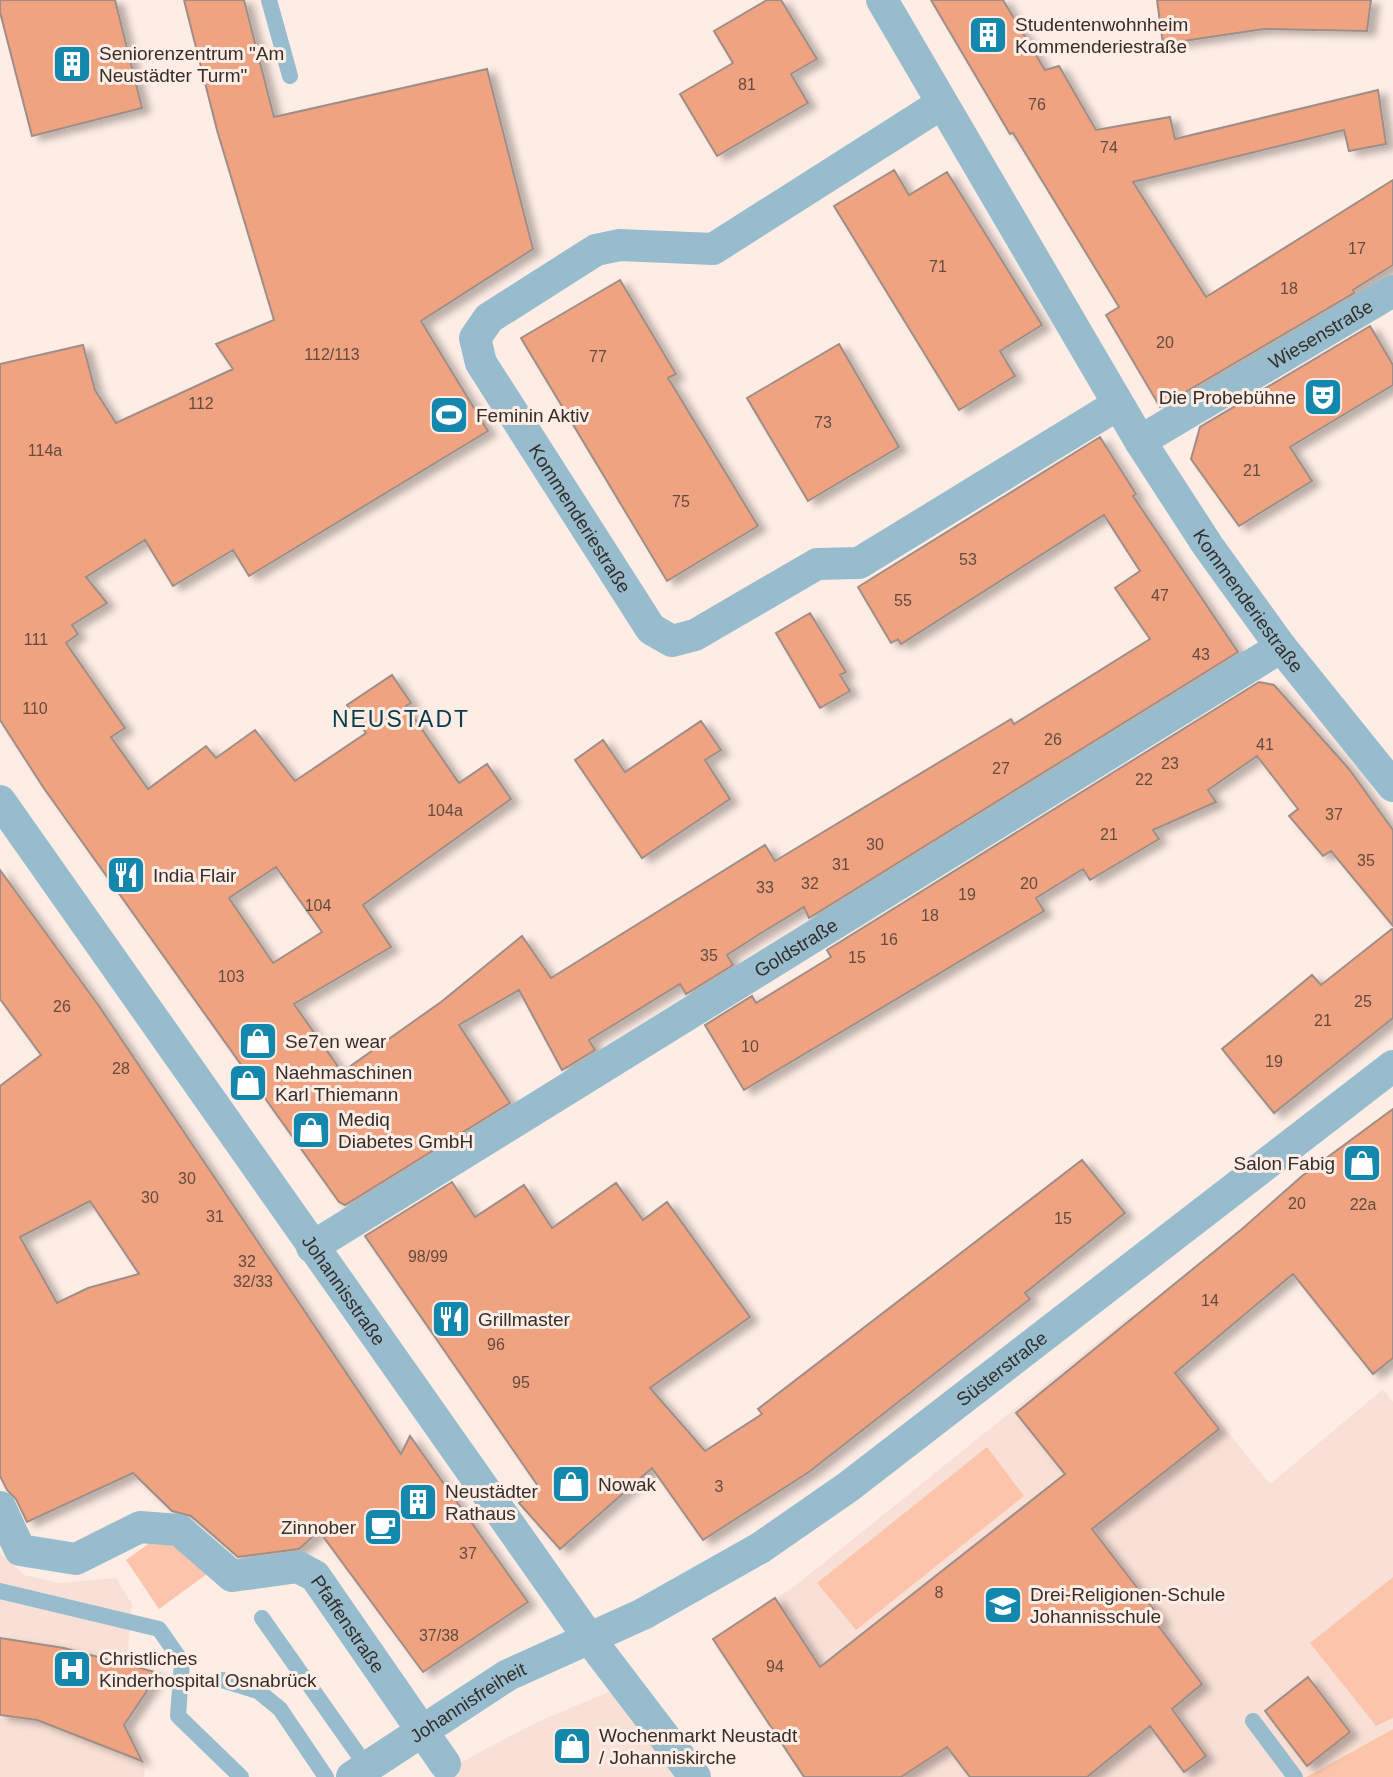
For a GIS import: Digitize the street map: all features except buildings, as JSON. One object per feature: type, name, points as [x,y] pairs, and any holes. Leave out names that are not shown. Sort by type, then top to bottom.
[{"type":"street","name":"Kommenderiestraße","points":[[882,0],[1117,405],[1208,546],[1281,647],[1393,786]]},
{"type":"street","name":"Kommenderiestraße","points":[[941,104],[713,249],[620,245],[596,250],[489,318],[475,338],[481,363],[651,629],[672,640],[695,635],[817,564],[859,563],[1117,405]]},
{"type":"street","name":"Wiesenstraße","points":[[1140,441],[1393,290]]},
{"type":"street","name":"Goldstraße","points":[[312,1247],[1281,647]]},
{"type":"street","name":"Johannisstraße","points":[[0,801],[589,1638],[695,1777]]},
{"type":"street","name":"Süsterstraße","points":[[589,1638],[643,1614],[760,1548],[848,1487],[1393,1066]]},
{"type":"street","name":"Pfaffenstraße","points":[[0,1507],[20,1550],[76,1559],[140,1527],[179,1530],[232,1576],[298,1567],[315,1576],[445,1765]]},
{"type":"street","name":"Johannisfreiheit","points":[[359,1772],[508,1675],[589,1638]]},
{"type":"lane","points":[[269,0],[290,76]]},
{"type":"lane","points":[[0,1591],[159,1629],[183,1662],[178,1716],[241,1777]]},
{"type":"lane","points":[[262,1618],[359,1772]]},
{"type":"lane","points":[[222,1680],[258,1691],[280,1709],[326,1777]]},
{"type":"lane","points":[[1253,1721],[1295,1777]]},
{"type":"shaded area","points":[[1132,1314],[1270,1484],[1383,1389],[1393,1402],[1393,1729],[1305,1777],[804,1777],[713,1639],[795,1586]]},
{"type":"shaded area","points":[[987,1447],[1024,1496],[856,1630],[817,1583]]},
{"type":"shaded area","points":[[151,1542],[176,1542],[211,1571],[159,1609],[126,1560]]},
{"type":"shaded area","name":"Christliches Kinderhospital Osnabrück","points":[[0,1553],[24,1575],[60,1583],[116,1578],[132,1604],[127,1664],[159,1673],[118,1734],[134,1744],[145,1767],[144,1777],[0,1777]]},
{"type":"shaded area","points":[[1393,1577],[1393,1718],[1376,1726],[1310,1643]]},
{"type":"shaded area","name":"Wochenmarkt Neustadt / Johanniskirche","points":[[613,1690],[677,1777],[433,1777],[535,1723]]},
{"type":"shaded area","points":[[1393,1729],[1393,1777],[1306,1777]]},
{"type":"place","name":"Studentenwohnheim Kommenderiestraße","points":[[988,35]]},
{"type":"place","name":"Seniorenzentrum \"Am Neustädter Turm\"","points":[[72,64]]},
{"type":"place","name":"Die Probebühne","points":[[1323,397]]},
{"type":"place","name":"Feminin Aktiv","points":[[449,415]]},
{"type":"place","name":"India Flair","points":[[126,875]]},
{"type":"place","name":"Se7en wear","points":[[258,1041]]},
{"type":"place","name":"Naehmaschinen Karl Thiemann","points":[[248,1083]]},
{"type":"place","name":"Mediq Diabetes GmbH","points":[[311,1130]]},
{"type":"place","name":"Salon Fabig","points":[[1362,1163]]},
{"type":"place","name":"Grillmaster","points":[[451,1319]]},
{"type":"place","name":"Nowak","points":[[571,1484]]},
{"type":"place","name":"Neustädter Rathaus","points":[[418,1502]]},
{"type":"place","name":"Zinnober","points":[[383,1527]]},
{"type":"place","name":"Drei-Religionen-Schule Johannisschule","points":[[1003,1605]]},
{"type":"place","name":"Christliches Kinderhospital Osnabrück","points":[[72,1669]]},
{"type":"place","name":"Wochenmarkt Neustadt / Johanniskirche","points":[[572,1746]]},
{"type":"district","name":"NEUSTADT","points":[[401,719]]}]
